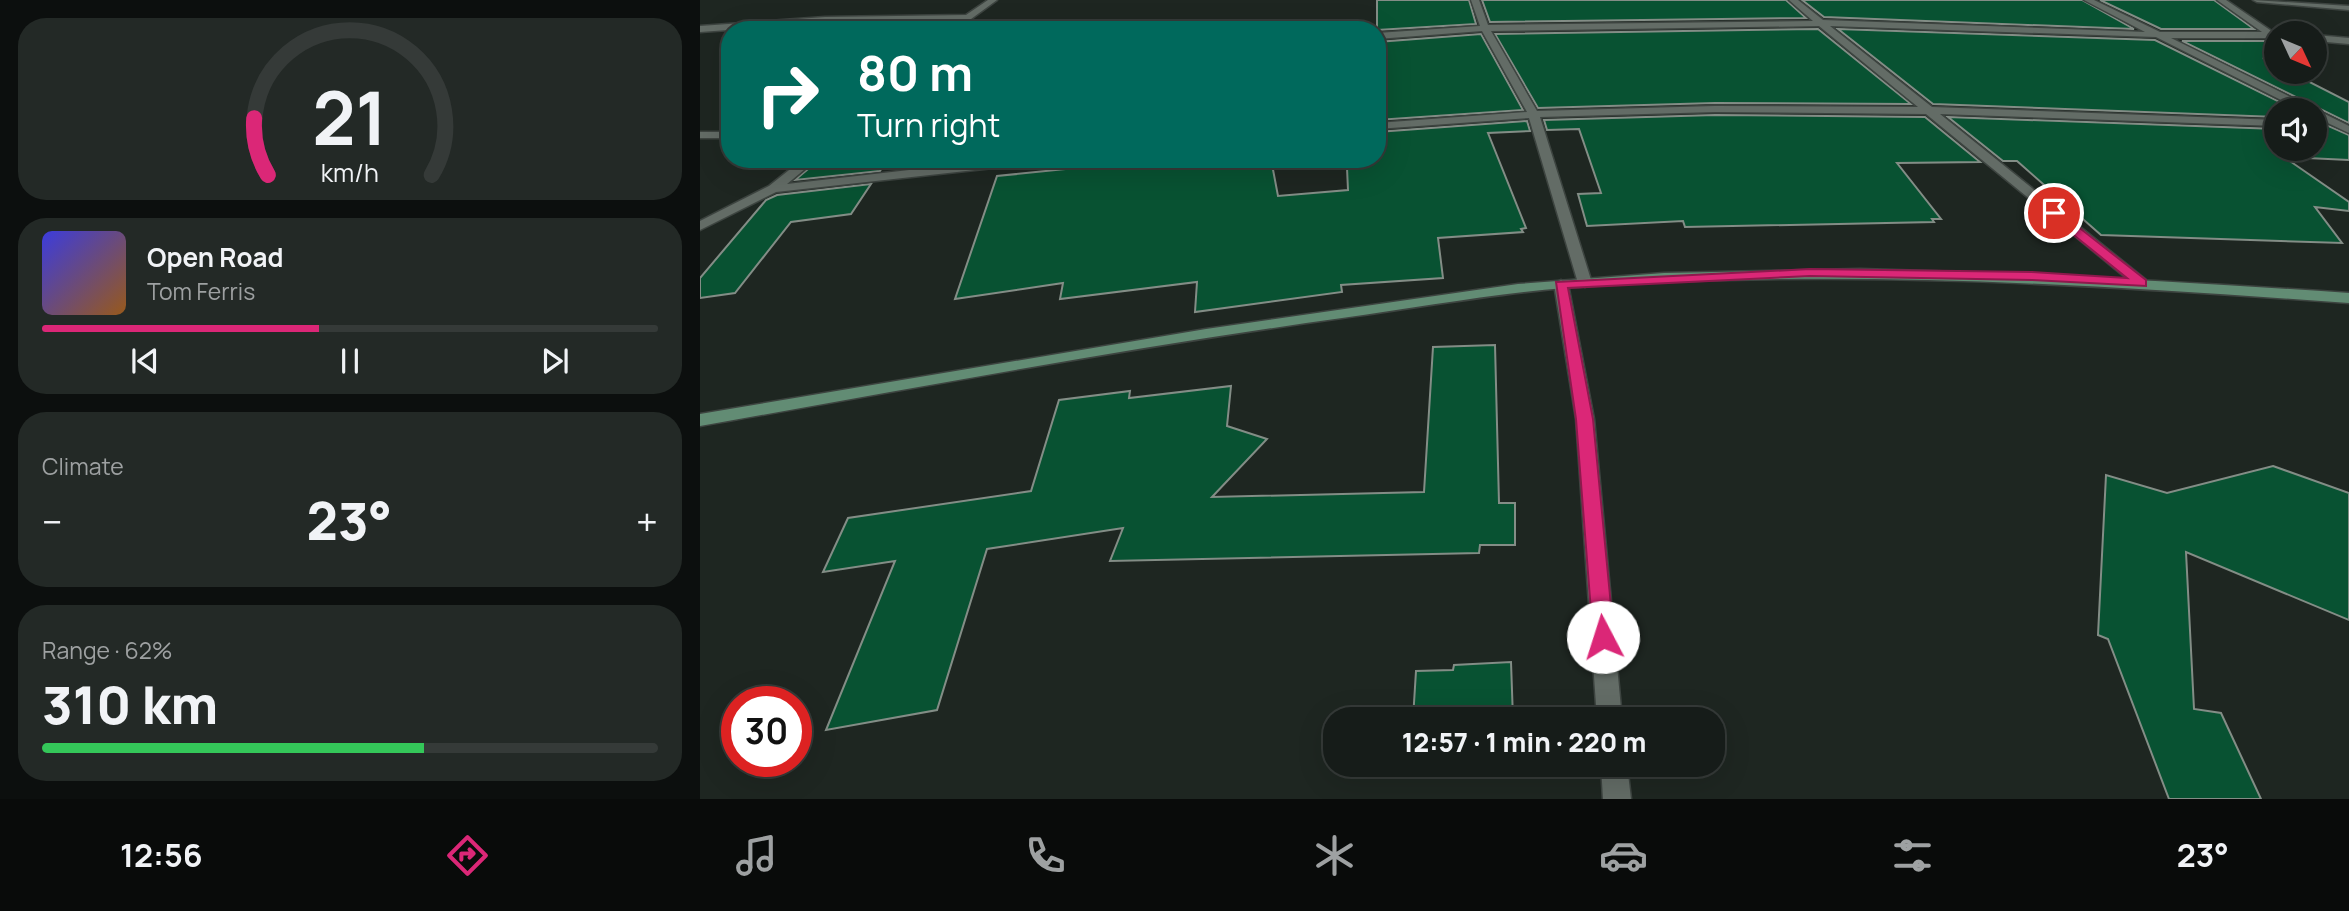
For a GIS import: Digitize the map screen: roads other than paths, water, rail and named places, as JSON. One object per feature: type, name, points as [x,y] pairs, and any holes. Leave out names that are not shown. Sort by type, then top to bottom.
[{"type":"street","points":[[965,21],[993,0]]},
{"type":"street","points":[[1475,0],[1485,28],[1533,113],[1585,283]]},
{"type":"street","points":[[1793,0],[2141,283]]},
{"type":"street","points":[[2088,0],[2285,98]]},
{"type":"street","points":[[2221,0],[2264,28]]},
{"type":"street","points":[[2257,0],[2349,8]]},
{"type":"street","points":[[811,21],[968,17]]},
{"type":"street","points":[[1386,35],[1485,28],[1823,23],[2162,35],[2264,35]]},
{"type":"street","points":[[700,29],[721,27]]},
{"type":"street","points":[[2328,39],[2349,40]]},
{"type":"street","points":[[1386,125],[1533,113],[1702,108],[1923,108],[2264,122]]},
{"type":"street","points":[[2327,119],[2344,128]]},
{"type":"street","points":[[700,135],[721,135]]},
{"type":"street","points":[[700,226],[773,190],[800,168]]},
{"type":"street","points":[[773,190],[962,168]]},
{"type":"street","points":[[700,420],[1209,331],[1561,284],[1783,273],[1917,272],[2141,283],[2349,298]]},
{"type":"street","points":[[1561,284],[1585,419],[1609,707]]},
{"type":"street","points":[[1615,777],[1617,799]]}]
